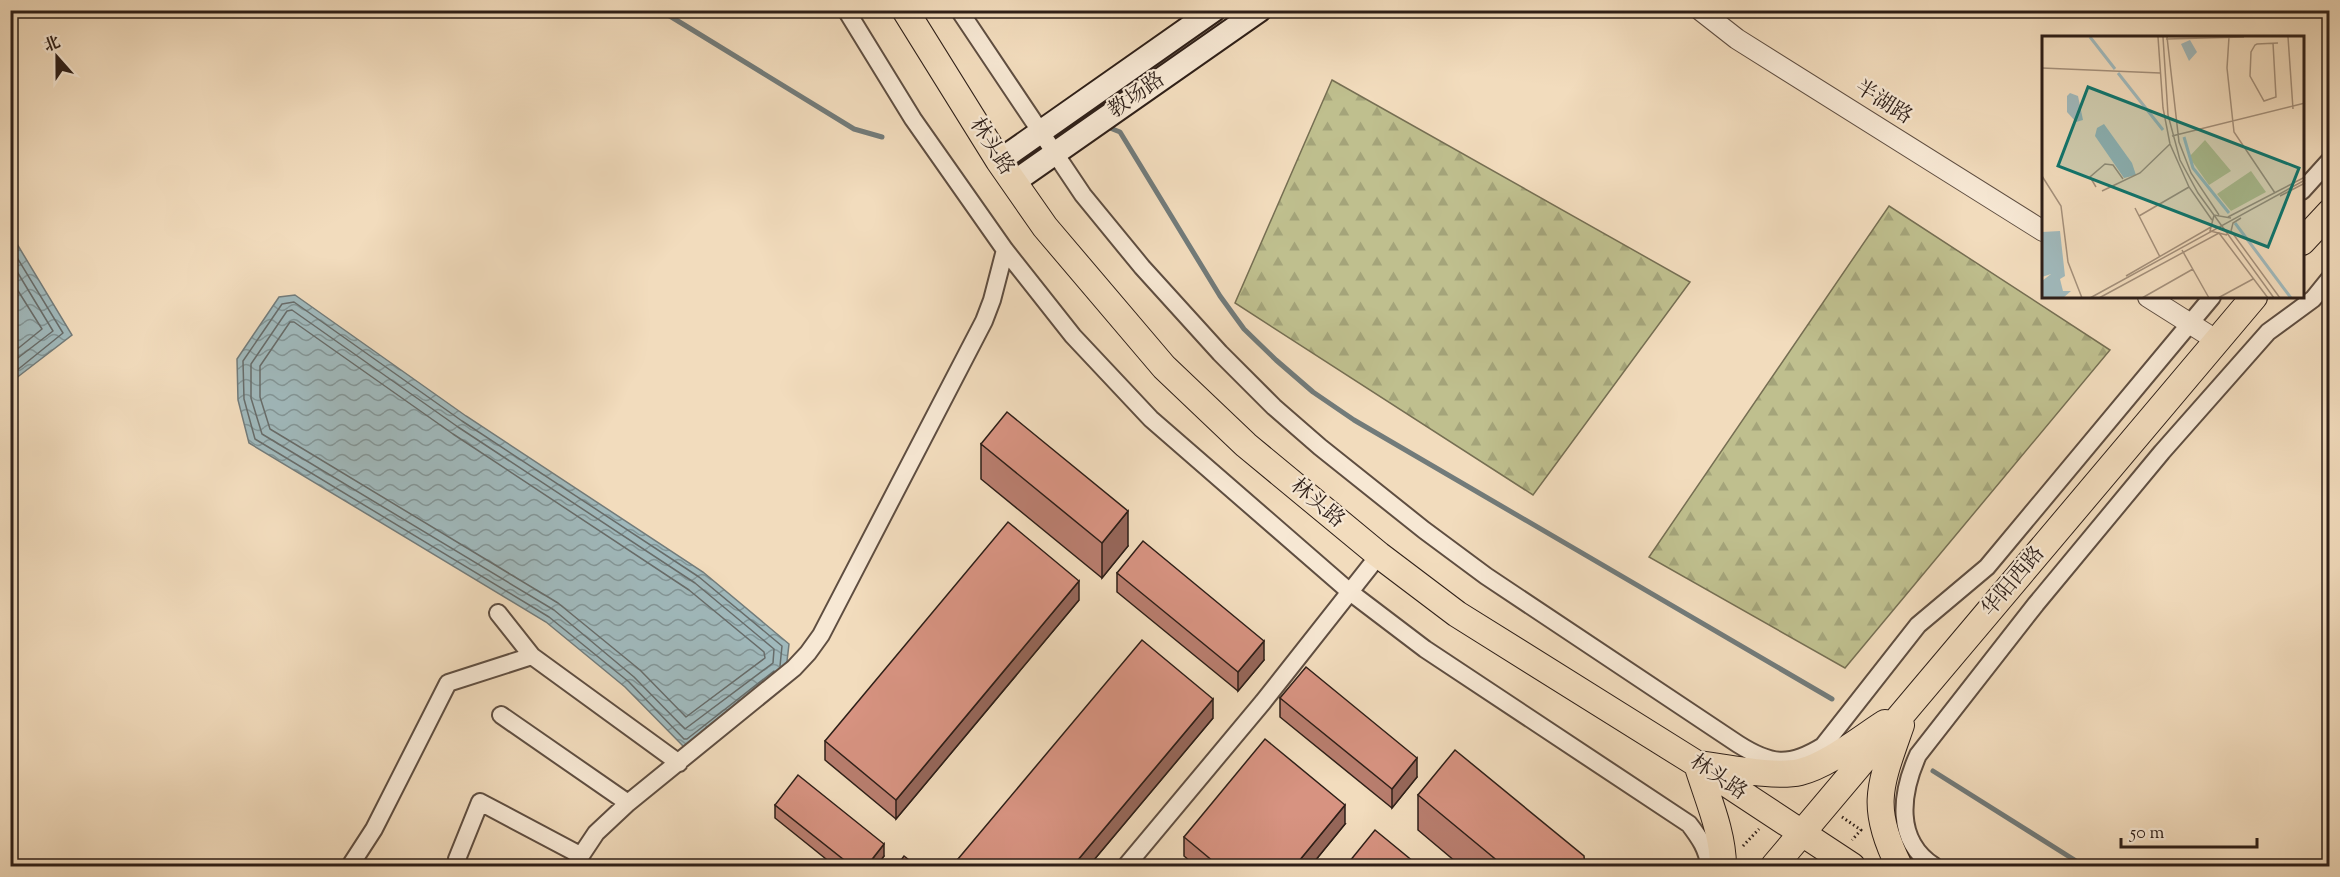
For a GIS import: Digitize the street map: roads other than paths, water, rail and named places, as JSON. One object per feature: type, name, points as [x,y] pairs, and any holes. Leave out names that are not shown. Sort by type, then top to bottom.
[{"type":"main road","name":"林头路","points":[[905,10],[999,161],[1045,226],[1164,368],[1246,445],[1379,555],[1457,614],[1697,764],[1852,867]]},
{"type":"main road","name":"教场路","points":[[999,161],[1214,10]]},
{"type":"main road","name":"教场路","points":[[1014,182],[1260,10]]},
{"type":"main road","points":[[2304,240],[2330,212]]},
{"type":"main road","name":"华阳西路","points":[[1774,867],[2253,298]]},
{"type":"main road","points":[[1723,867],[1723,852],[1719,836],[1697,764],[1797,773],[1814,767],[1906,710]]},
{"type":"main road","points":[[1899,867],[1883,827],[1879,801],[1884,772],[1906,710]]},
{"type":"street","points":[[846,10],[913,119],[1005,250],[1073,336],[1151,419],[1350,592],[1425,649],[1689,824],[1700,839],[1709,858],[1709,867]]},
{"type":"street","points":[[959,10],[1083,195],[1142,267],[1251,384],[1320,447],[1486,576],[1758,757],[1775,762],[1806,756],[1823,746],[1918,625],[1987,567],[2211,298]]},
{"type":"street","name":"半湖路","points":[[1700,10],[1737,39],[2042,230]]},
{"type":"street","points":[[2304,189],[2330,160]]},
{"type":"street","points":[[457,859],[480,802],[577,861],[596,833],[628,803],[794,668],[808,653],[821,635],[984,321],[1005,250]]},
{"type":"street","points":[[1934,867],[1921,858],[1905,825],[1903,804],[1911,771],[1918,755],[2036,604],[2162,452],[2268,332],[2313,299],[2330,278]]},
{"type":"street","points":[[2150,298],[2216,340]]},
{"type":"street","points":[[1126,867],[1263,702],[1379,555]]},
{"type":"street","points":[[498,613],[532,656],[679,763]]},
{"type":"street","points":[[350,867],[374,828],[448,683],[532,656]]},
{"type":"street","points":[[501,715],[628,803]]},
{"type":"water","points":[[11,234],[72,335],[15,379],[10,377]]},
{"type":"water","points":[[295,295],[466,416],[703,572],[789,644],[786,670],[685,748],[625,687],[546,622],[249,443],[238,400],[237,359],[279,297]]},
{"type":"waterway","points":[[660,10],[854,129],[882,137]]},
{"type":"waterway","points":[[1110,128],[1120,132],[1220,296],[1244,329],[1313,392],[1354,420],[1832,699]]},
{"type":"waterway","points":[[1933,771],[2084,866]]}]
